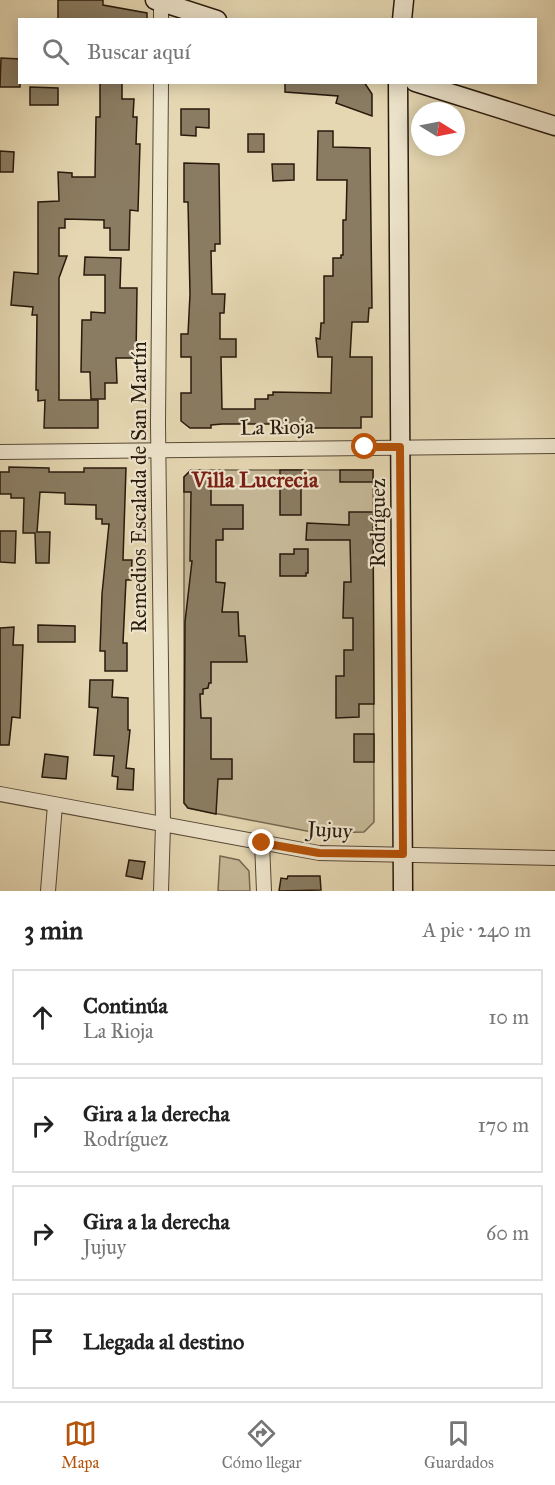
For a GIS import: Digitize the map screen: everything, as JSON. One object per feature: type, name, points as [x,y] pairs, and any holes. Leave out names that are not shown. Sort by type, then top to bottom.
[{"type":"main road","points":[[402,18],[404,0]]},
{"type":"main road","points":[[159,7],[208,18]]},
{"type":"main road","name":"Rodríguez","points":[[398,84],[403,891]]},
{"type":"main road","points":[[421,84],[555,126]]},
{"type":"street","name":"Remedios Escalada de San Martín","points":[[161,84],[159,450],[163,825],[161,891]]},
{"type":"street","name":"La Rioja","points":[[0,452],[555,446]]},
{"type":"street","name":"Jujuy","points":[[0,794],[319,853],[555,858]]},
{"type":"street","points":[[48,891],[55,805]]},
{"type":"street","points":[[262,843],[264,891]]},
{"type":"shaded area","points":[[191,470],[373,470],[374,822],[364,832],[317,833],[188,808],[184,803],[184,477]]},
{"type":"shaded area","points":[[220,856],[239,860],[249,871],[250,891],[218,891]]},
{"type":"building","points":[[58,0],[103,0],[103,5],[147,13],[147,18],[58,18]]},
{"type":"building","points":[[1,58],[18,59],[20,87],[0,87]]},
{"type":"building","points":[[100,84],[122,84],[122,99],[134,99],[133,117],[137,117],[136,144],[140,144],[138,211],[130,210],[129,250],[110,250],[110,228],[104,228],[104,220],[65,219],[65,228],[59,228],[59,256],[67,256],[59,278],[59,400],[98,400],[98,428],[44,428],[45,400],[38,401],[38,390],[36,390],[37,315],[32,315],[33,307],[11,305],[14,272],[38,274],[38,202],[59,201],[58,172],[72,173],[72,177],[95,177],[96,117],[100,117]]},
{"type":"building","points":[[285,84],[365,84],[372,94],[372,116],[336,103],[338,96],[285,92]]},
{"type":"building","points":[[30,87],[58,88],[58,105],[30,105]]},
{"type":"building","points":[[181,109],[209,109],[209,128],[196,127],[196,136],[181,135]]},
{"type":"building","points":[[318,131],[333,131],[333,147],[370,148],[372,308],[369,308],[368,322],[352,322],[350,357],[372,357],[372,417],[361,417],[361,428],[273,428],[273,424],[222,424],[211,425],[211,428],[190,428],[181,421],[181,393],[191,393],[191,357],[181,357],[181,334],[188,334],[190,294],[188,202],[184,202],[184,163],[219,164],[220,244],[215,244],[215,251],[211,251],[212,294],[225,294],[224,313],[220,313],[220,339],[236,339],[236,357],[221,357],[222,409],[255,409],[255,399],[268,399],[268,395],[273,395],[273,392],[331,393],[332,357],[318,357],[316,338],[320,339],[321,323],[324,323],[324,276],[333,276],[333,258],[341,258],[343,255],[343,220],[346,220],[347,180],[317,180]]},
{"type":"building","points":[[248,134],[264,134],[264,152],[248,152]]},
{"type":"building","points":[[0,151],[14,152],[13,172],[0,172]]},
{"type":"building","points":[[272,164],[294,164],[294,180],[273,181]]},
{"type":"building","points":[[85,257],[121,258],[120,288],[137,288],[136,358],[116,358],[117,383],[105,383],[105,399],[91,399],[90,372],[81,372],[82,320],[91,320],[91,312],[105,313],[105,275],[84,275]]},
{"type":"building","points":[[9,467],[49,468],[49,472],[84,472],[84,468],[126,468],[123,560],[132,560],[131,580],[126,580],[123,643],[127,643],[127,671],[105,671],[105,651],[100,651],[102,594],[109,524],[102,524],[102,519],[96,519],[96,505],[65,504],[65,493],[40,492],[37,532],[50,532],[49,563],[36,563],[35,533],[23,533],[24,498],[11,498],[11,494],[0,494],[0,472],[9,472]]},
{"type":"building","points":[[191,470],[211,470],[211,505],[243,505],[243,529],[223,529],[223,540],[216,540],[216,582],[225,583],[222,612],[238,612],[239,636],[245,636],[247,662],[211,662],[211,683],[208,688],[203,689],[203,694],[200,694],[201,718],[211,718],[211,759],[232,759],[232,779],[218,779],[216,814],[188,808],[184,803],[185,622],[192,561],[190,561],[191,492],[184,492],[184,477]]},
{"type":"building","points":[[280,470],[304,470],[304,487],[301,487],[301,515],[280,515]]},
{"type":"building","points":[[340,470],[373,470],[373,482],[340,482]]},
{"type":"building","points":[[349,512],[373,512],[374,704],[359,704],[359,717],[336,718],[336,676],[344,676],[344,650],[353,650],[353,618],[343,618],[344,582],[351,582],[350,540],[306,540],[307,523],[349,525]]},
{"type":"building","points":[[0,531],[16,531],[15,563],[0,562]]},
{"type":"building","points":[[294,549],[308,549],[308,573],[306,576],[280,576],[280,554],[294,554]]},
{"type":"building","points":[[38,625],[75,626],[75,642],[38,642]]},
{"type":"building","points":[[14,627],[13,645],[23,645],[20,718],[12,717],[9,745],[0,745],[0,628]]},
{"type":"building","points":[[90,680],[113,680],[112,697],[128,698],[128,730],[130,730],[126,768],[134,769],[133,790],[117,789],[118,777],[112,776],[114,756],[94,755],[98,708],[89,707]]},
{"type":"building","points":[[354,734],[374,734],[374,762],[354,762]]},
{"type":"building","points":[[45,754],[68,757],[66,779],[42,777]]},
{"type":"building","points":[[129,860],[145,862],[142,879],[126,876]]},
{"type":"building","points":[[288,876],[320,876],[321,890],[279,891],[281,878],[287,879]]},
{"type":"district","name":"Villa Lucrecia","points":[[255,479]]},
{"type":"route","points":[[262,843],[319,853],[403,854],[400,447],[365,447]]}]
